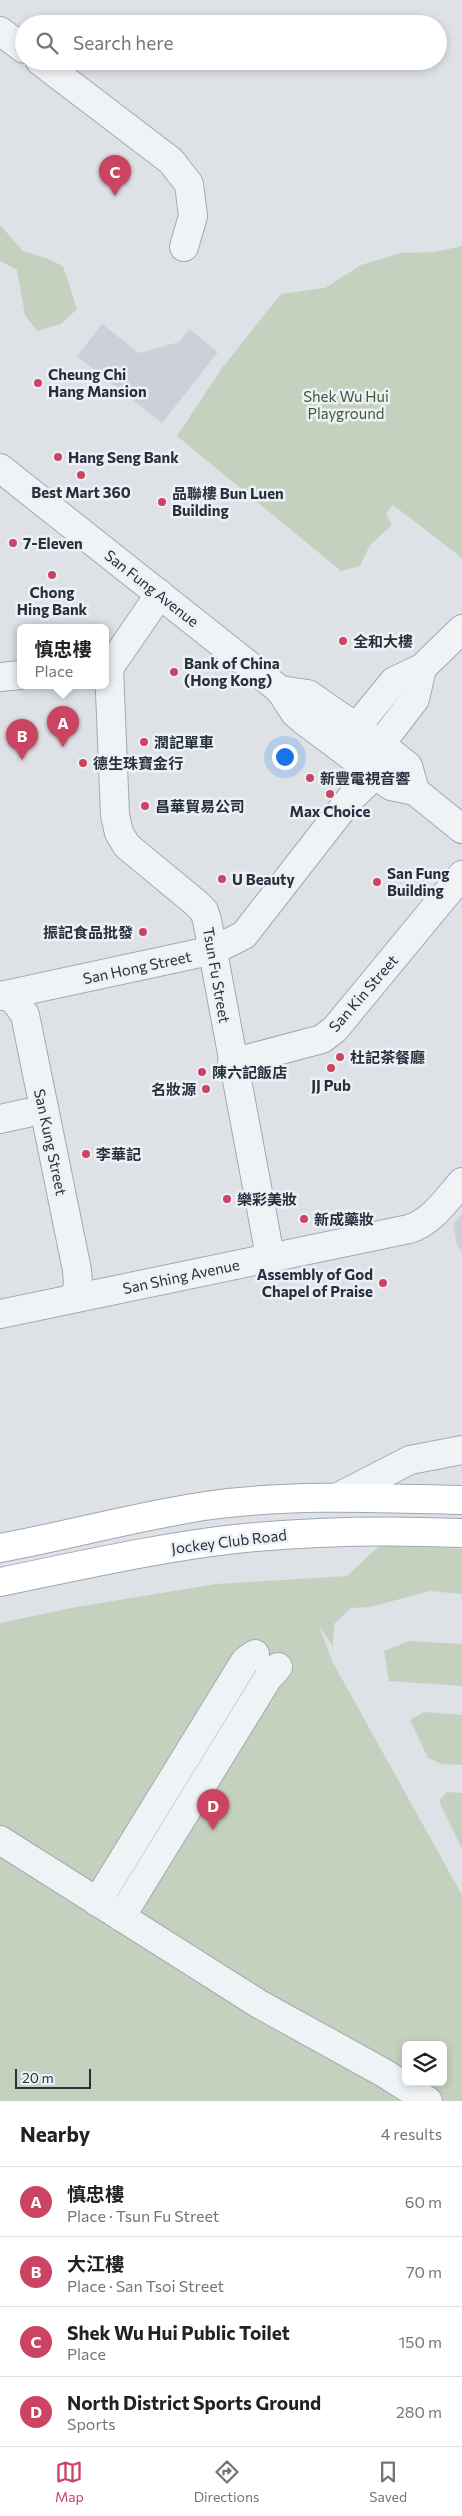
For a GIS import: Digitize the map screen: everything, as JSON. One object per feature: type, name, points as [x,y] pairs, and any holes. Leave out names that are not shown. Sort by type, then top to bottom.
[{"type":"main road","points":[[0,1548],[155,1514],[214,1505],[338,1497],[462,1500]]},
{"type":"main road","name":"Jockey Club Road","points":[[0,1582],[134,1554],[234,1539],[354,1531],[462,1533]]},
{"type":"street","points":[[0,31],[15,42]]},
{"type":"street","points":[[52,70],[171,161],[189,184],[193,216],[184,247]]},
{"type":"street","name":"San Fung Avenue","points":[[0,468],[280,690],[308,694],[348,738],[369,770],[391,786],[416,791],[462,829]]},
{"type":"street","name":"Tsun Fu Street","points":[[109,665],[160,594]]},
{"type":"street","points":[[348,738],[394,681],[422,668],[462,629]]},
{"type":"street","name":"San Hong Street","points":[[2,996],[214,950],[244,935],[350,799],[369,770],[380,744],[415,699],[422,668]]},
{"type":"street","points":[[0,677],[17,675]]},
{"type":"street","name":"Tsun Fu Street","points":[[108,689],[116,815],[119,833],[136,855],[204,911],[214,950],[232,1063],[270,1256]]},
{"type":"street","name":"San Fung Avenue","points":[[348,738],[380,744],[408,766],[416,791]]},
{"type":"street","name":"San Kin Street","points":[[232,1063],[322,1039],[334,1029],[462,876]]},
{"type":"street","name":"San Kung Street","points":[[2,996],[15,1001],[25,1015],[77,1270],[78,1284],[75,1298]]},
{"type":"street","points":[[0,1119],[27,1113]]},
{"type":"street","name":"San Shing Avenue","points":[[0,1314],[420,1226],[431,1217],[462,1182]]},
{"type":"street","points":[[338,1497],[410,1460],[462,1450]]},
{"type":"street","points":[[97,1902],[245,1661],[266,1661],[268,1678],[121,1916]]},
{"type":"street","points":[[0,1840],[259,2004],[384,2074],[428,2101]]},
{"type":"shaded area","points":[[102,324],[139,353],[179,342],[189,329],[218,352],[162,423],[77,356]]},
{"type":"shaded area","points":[[462,1214],[462,1253],[457,1246],[453,1224]]},
{"type":"green space","points":[[0,225],[23,251],[46,258],[63,266],[77,309],[61,324],[37,331],[25,315],[17,270],[0,261]]},
{"type":"green space","name":"Shek Wu Hui Playground","points":[[462,246],[462,558],[393,505],[386,514],[392,525],[370,545],[360,566],[341,571],[177,436],[222,368],[281,294],[325,288],[361,265],[401,253],[435,252]]},
{"type":"green space","points":[[399,1545],[462,1549],[462,1594],[430,1591],[370,1607],[351,1608],[334,1624],[333,1647],[319,1625],[332,1661],[462,1895],[462,2101],[0,2101],[0,1623],[76,1607],[216,1584],[347,1576],[379,1546]]},
{"type":"green space","points":[[409,1641],[462,1644],[462,1686],[389,1681],[384,1651]]},
{"type":"green space","points":[[424,1712],[462,1715],[462,1765],[442,1764],[428,1758],[410,1720]]},
{"type":"green space","points":[[447,1792],[462,1793],[462,1849],[439,1801]]},
{"type":"place","name":"Shek Wu Hui Public Toilet","points":[[115,196]]},
{"type":"place","name":"Cheung Chi Hang Mansion","points":[[38,383]]},
{"type":"place","name":"Hang Seng Bank","points":[[58,457]]},
{"type":"place","name":"Best Mart 360","points":[[81,475]]},
{"type":"place","name":"品聯樓 Bun Luen Building","points":[[162,502]]},
{"type":"place","name":"7-Eleven","points":[[13,543]]},
{"type":"place","name":"Chong Hing Bank","points":[[52,575]]},
{"type":"place","name":"全和大樓","points":[[343,641]]},
{"type":"place","name":"Bank of China (Hong Kong)","points":[[174,672]]},
{"type":"place","name":"潤記單車","points":[[144,742]]},
{"type":"place","name":"慎忠樓","points":[[63,747]]},
{"type":"place","name":"大江樓","points":[[22,760]]},
{"type":"place","name":"德生珠寶金行","points":[[83,763]]},
{"type":"place","name":"新豐電視音響","points":[[310,778]]},
{"type":"place","name":"Max Choice","points":[[330,794]]},
{"type":"place","name":"昌華貿易公司","points":[[145,806]]},
{"type":"place","name":"U Beauty","points":[[222,879]]},
{"type":"place","name":"San Fung Building","points":[[377,882]]},
{"type":"place","name":"振記食品批發","points":[[143,932]]},
{"type":"place","name":"杜記茶餐廳","points":[[340,1057]]},
{"type":"place","name":"JJ Pub","points":[[331,1068]]},
{"type":"place","name":"陳六記飯店","points":[[202,1072]]},
{"type":"place","name":"名妝源","points":[[206,1089]]},
{"type":"place","name":"李華記","points":[[86,1154]]},
{"type":"place","name":"樂彩美妝","points":[[227,1199]]},
{"type":"place","name":"新成藥妝","points":[[304,1219]]},
{"type":"place","name":"Assembly of God Chapel of Praise","points":[[383,1283]]},
{"type":"place","name":"North District Sports Ground","points":[[213,1830]]}]
